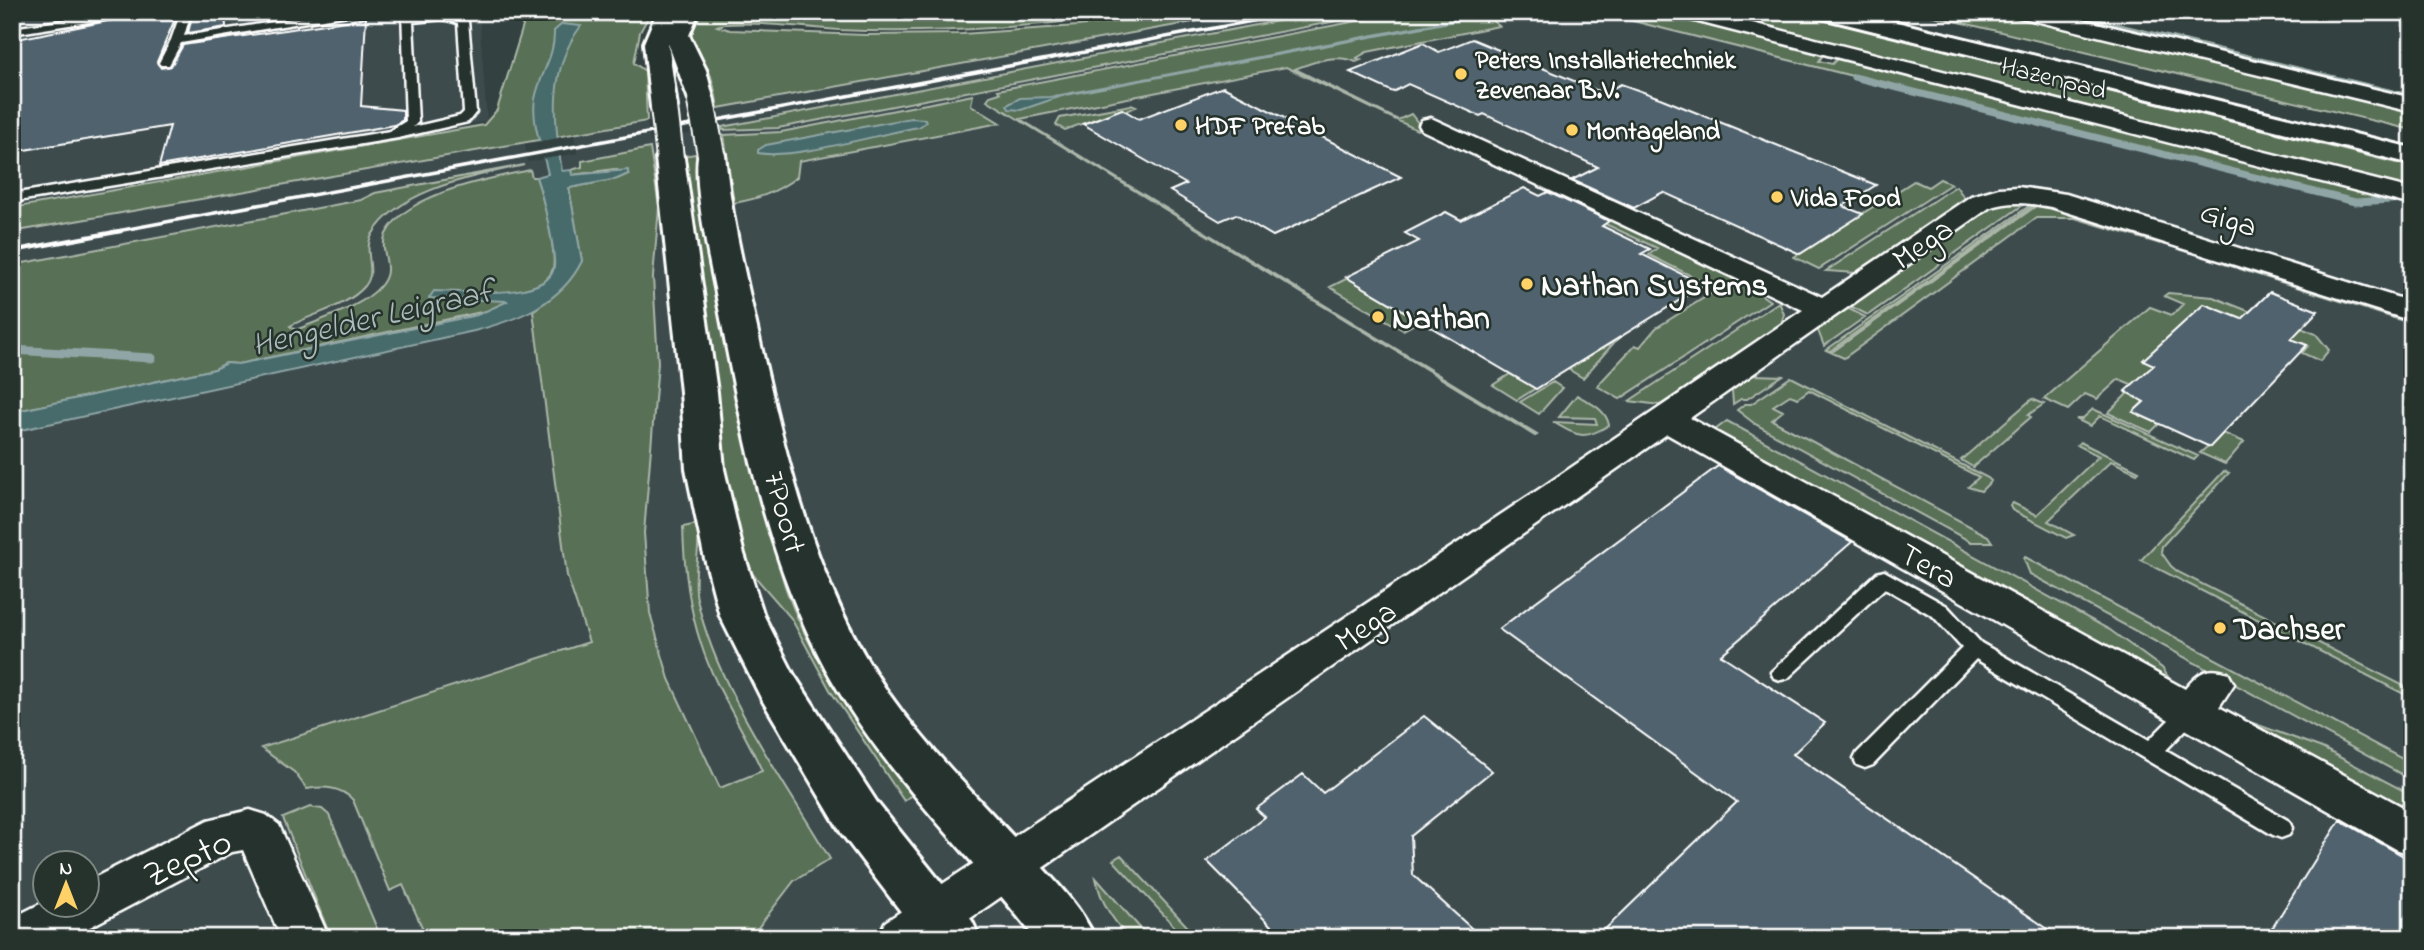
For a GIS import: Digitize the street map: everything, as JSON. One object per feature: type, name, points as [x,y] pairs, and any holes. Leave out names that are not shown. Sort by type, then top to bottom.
[{"type":"main road","points":[[668,12],[656,43],[699,392],[705,469],[723,551],[742,616],[777,686],[931,930]]},
{"type":"main road","name":"7Poort","points":[[687,12],[677,35],[693,70],[701,102],[711,154],[713,195],[747,367],[789,532],[825,627],[853,677],[930,781],[1008,866],[1068,938]]},
{"type":"main road","points":[[1826,12],[2412,156]]},
{"type":"main road","points":[[1883,12],[2412,140]]},
{"type":"street","name":"Hazenpad","points":[[1682,12],[2412,197]]},
{"type":"street","points":[[2022,12],[2412,105]]},
{"type":"street","points":[[1431,125],[1826,310]]},
{"type":"street","name":"Mega","points":[[931,930],[1008,866],[1826,310],[1980,202],[1999,195],[2025,193]]},
{"type":"street","name":"Giga","points":[[2025,193],[2412,312]]},
{"type":"street","name":"Tera","points":[[1666,419],[2202,698],[2412,835]]},
{"type":"street","name":"Zepto","points":[[102,896],[224,834],[250,829],[263,839],[305,938]]},
{"type":"street","name":"Zepto","points":[[22,938],[60,918]]},
{"type":"lane","points":[[12,31],[146,12]]},
{"type":"lane","points":[[165,63],[177,40],[186,12]]},
{"type":"lane","points":[[177,40],[361,12]]},
{"type":"lane","points":[[12,198],[394,134],[464,119],[470,112],[463,21],[456,16],[408,15],[412,122],[394,134]]},
{"type":"lane","points":[[1782,672],[1884,578],[1940,611],[1974,648],[2281,828]]},
{"type":"lane","points":[[1865,759],[1974,648]]},
{"type":"lane","points":[[2151,752],[2202,698]]},
{"type":"shaded area","points":[[12,12],[479,12],[487,121],[12,208]]},
{"type":"shaded area","points":[[1248,12],[1597,12],[2355,202],[2383,198],[2412,205],[2412,938],[12,938],[12,232],[504,144],[525,144],[527,162],[577,153],[574,135],[647,121],[650,142],[722,127],[718,108]]},
{"type":"green space","points":[[488,12],[626,21],[629,18],[585,14],[651,12],[640,32],[634,63],[645,71],[647,121],[12,232],[12,208],[484,125],[497,110],[523,26],[519,21]]},
{"type":"green space","points":[[692,12],[1151,12],[1034,25],[956,30],[838,30],[756,24],[717,26],[730,30],[866,35],[962,34],[1078,26],[1189,12],[1248,12],[718,108],[710,73],[689,35]]},
{"type":"green space","points":[[1325,12],[1384,12],[778,128],[723,130],[722,127]]},
{"type":"green space","points":[[1404,12],[1497,12],[1485,15],[1499,26],[1367,52],[1357,58],[1361,60],[1356,62],[1333,58],[1295,69],[1398,120],[1411,114],[1422,128],[1417,130],[1286,67],[1020,119],[1537,435],[1535,436],[987,100],[1000,93],[998,90]]},
{"type":"green space","points":[[1597,12],[1667,12],[1825,52],[1819,61],[1832,64],[1840,56],[2412,201],[2412,205],[2383,198],[2355,202]]},
{"type":"green space","points":[[1688,12],[1792,12],[2412,167],[2412,194]]},
{"type":"green space","points":[[1917,12],[2015,12],[2412,107],[2412,130]]},
{"type":"green space","points":[[2032,12],[2068,12],[2412,95],[2412,103]]},
{"type":"green space","points":[[973,95],[971,105],[1000,123],[799,161],[797,177],[790,182],[767,194],[734,203],[724,135],[781,132]]},
{"type":"green space","points":[[1131,105],[1136,107],[1126,111],[1122,109],[1065,130],[1056,125],[1060,118]]},
{"type":"green space","points":[[650,148],[659,207],[653,277],[658,363],[644,533],[650,613],[669,679],[720,788],[762,771],[714,677],[693,615],[684,557],[683,527],[698,524],[695,581],[697,599],[720,667],[753,733],[830,859],[794,881],[750,938],[427,938],[403,885],[390,891],[353,800],[332,788],[307,789],[294,772],[261,748],[589,642],[567,576],[533,311],[552,297],[582,261],[569,188],[617,179],[628,174],[614,169],[572,175],[571,170],[582,167],[582,161]]},
{"type":"green space","points":[[695,154],[743,411],[783,580],[798,620],[826,673],[859,723],[914,793],[904,801],[830,690],[791,618],[750,571],[722,460],[683,156]]},
{"type":"green space","points":[[524,165],[440,186],[400,206],[384,219],[369,241],[370,274],[365,286],[349,299],[290,326],[296,330],[347,309],[381,286],[387,271],[384,245],[386,234],[397,220],[412,208],[450,190],[530,170],[532,177],[536,177],[545,209],[553,249],[553,268],[544,281],[515,293],[506,300],[508,302],[491,310],[238,364],[226,363],[215,369],[12,412],[12,265],[361,200],[375,193]]},
{"type":"green space","points":[[1940,179],[1951,184],[1819,269],[1794,257],[1914,181],[1928,187]]},
{"type":"green space","points":[[1956,186],[1965,199],[1857,273],[1826,271]]},
{"type":"green space","points":[[2030,200],[1868,315],[1850,306],[1995,205]]},
{"type":"green space","points":[[2036,201],[2164,241],[2160,244],[2075,218],[2036,218],[1844,358],[1826,350]],"holes":[[[2037,203],[2039,204],[1832,352],[1830,351]]]},
{"type":"green space","points":[[1578,205],[1750,287],[1770,301],[1620,399],[1597,386],[1635,345],[1640,347],[1656,328],[1718,289],[1649,255],[1657,248],[1571,208]]},
{"type":"green space","points":[[2227,260],[2412,318],[2412,324],[2224,264]]},
{"type":"green space","points":[[1348,278],[1420,321],[1403,330],[1330,287]]},
{"type":"green space","points":[[2168,293],[2213,297],[2266,318],[2173,373],[2153,393],[2119,379],[2097,399],[2085,394],[2068,410],[2044,399],[2150,307],[2172,315],[2183,304],[2164,296]]},
{"type":"green space","points":[[1779,302],[1784,314],[1781,324],[1660,405],[1629,401]]},
{"type":"green space","points":[[1847,308],[1865,317],[1824,346],[1817,328]]},
{"type":"green space","points":[[2286,322],[2316,334],[2329,350],[2320,361],[2302,353],[2308,346],[2276,333]]},
{"type":"green space","points":[[1619,337],[1583,378],[1568,369],[1613,342]]},
{"type":"green space","points":[[1510,374],[1536,388],[1517,400],[1493,385]]},
{"type":"green space","points":[[1750,376],[1782,376],[1747,399],[1733,404],[1732,390]]},
{"type":"green space","points":[[1791,377],[1988,478],[1991,481],[1981,491],[1968,487],[1979,477],[1809,390],[1798,398],[1790,395],[1773,406],[1783,411],[1772,420],[1988,536],[1992,542],[1971,542],[1755,424],[1737,410],[1745,404],[1751,404]]},
{"type":"green space","points":[[1553,382],[1562,388],[1539,414],[1520,402]]},
{"type":"green space","points":[[2128,393],[2145,400],[2133,412],[2159,424],[2151,432],[2108,413]]},
{"type":"green space","points":[[1577,395],[1601,411],[1609,425],[1593,433],[1581,435],[1553,422],[1597,424],[1595,418],[1559,417]]},
{"type":"green space","points":[[2032,399],[2044,404],[2028,415],[2031,417],[1973,467],[1961,460]]},
{"type":"green space","points":[[2093,409],[2198,456],[2194,460],[2100,416],[2090,426],[2076,419],[2082,419]]},
{"type":"green space","points":[[1727,421],[2110,630],[2162,668],[2169,678],[2162,678],[1708,435]]},
{"type":"green space","points":[[2223,433],[2244,442],[2225,464],[2200,453]]},
{"type":"green space","points":[[2080,442],[2139,471],[2137,473],[2111,461],[2048,521],[2074,535],[2066,538],[2012,510],[2010,506],[2013,503],[2037,515],[2099,456],[2077,445]]},
{"type":"green space","points":[[2224,471],[2229,473],[2162,546],[2161,552],[2171,566],[2178,572],[2412,690],[2412,698],[2141,560]]},
{"type":"green space","points":[[2025,557],[2412,764],[2412,780],[2030,574]]},
{"type":"green space","points":[[2250,722],[2322,748],[2412,795],[2412,830],[2251,726]]},
{"type":"green space","points":[[310,807],[322,809],[329,815],[381,938],[331,938],[283,818]]},
{"type":"green space","points":[[1121,855],[1198,938],[1185,938],[1113,860]]},
{"type":"green space","points":[[1096,878],[1149,938],[1129,938],[1108,910]]},
{"type":"water","points":[[1494,12],[1503,12],[1487,19],[1476,17],[1065,95],[1021,110],[1009,109],[1007,105],[1020,98],[1050,97]]},
{"type":"water","points":[[562,24],[581,26],[570,43],[558,78],[556,115],[562,171],[571,170],[572,175],[628,170],[628,174],[617,179],[569,188],[582,261],[573,276],[550,299],[522,315],[474,331],[12,432],[12,412],[215,369],[226,363],[238,364],[477,315],[508,301],[429,298],[434,291],[521,290],[548,278],[554,267],[553,248],[536,177],[548,174],[534,108],[537,90],[550,57],[554,31]]},
{"type":"water","points":[[911,118],[925,119],[926,122],[919,127],[814,150],[758,153],[758,150],[766,145]]},
{"type":"pier","points":[[563,137],[563,156],[541,159],[537,142]]},
{"type":"building","points":[[153,12],[178,12],[157,62],[161,68],[171,66],[183,45],[366,18],[361,106],[403,110],[403,120],[394,125],[159,166],[170,126],[12,152],[12,40]]},
{"type":"building","points":[[193,12],[225,12],[226,27],[188,33]]},
{"type":"building","points":[[1472,39],[1603,93],[1621,84],[1660,98],[1876,185],[1843,206],[1863,214],[1800,254],[1663,192],[1634,208],[1572,180],[1598,167],[1484,114],[1480,116],[1408,84],[1393,92],[1350,72],[1423,43],[1439,52]]},
{"type":"building","points":[[1223,87],[1401,177],[1273,236],[1236,214],[1220,221],[1170,191],[1186,184],[1083,124],[1122,109],[1139,119]]},
{"type":"building","points":[[1524,188],[1540,196],[1548,192],[1609,221],[1602,226],[1650,249],[1641,254],[1704,285],[1536,389],[1346,277],[1419,241],[1405,233],[1446,212],[1461,220]]},
{"type":"building","points":[[2270,292],[2318,311],[2291,339],[2307,345],[2210,447],[2133,412],[2144,402],[2125,391],[2154,365],[2143,360],[2204,304],[2242,319]]},
{"type":"building","points":[[1718,466],[1852,542],[1721,655],[1825,723],[1793,754],[2061,938],[1596,938],[1737,802],[1499,629]]},
{"type":"building","points":[[1424,716],[1492,771],[1411,836],[1413,875],[1482,938],[1283,938],[1207,861],[1265,817],[1256,809],[1303,774],[1323,793]]},
{"type":"building","points":[[2340,820],[2412,861],[2412,938],[2266,938]]},
{"type":"waterway","points":[[2057,13],[2412,98]]},
{"type":"waterway","points":[[1854,77],[2355,202],[2391,200]]},
{"type":"waterway","points":[[12,350],[152,358]]},
{"type":"railway","points":[[112,232],[1301,12]]},
{"type":"railway","points":[[12,251],[121,231]]},
{"type":"place","name":"Peters Installatietechniek Zevenaar B.V.","points":[[1461,74]]},
{"type":"place","name":"HDF Prefab","points":[[1181,125]]},
{"type":"place","name":"Montageland","points":[[1572,130]]},
{"type":"place","name":"Vida Food","points":[[1777,197]]},
{"type":"place","name":"Nathan Systems","points":[[1527,284]]},
{"type":"place","name":"Nathan","points":[[1378,317]]},
{"type":"place","name":"Dachser","points":[[2220,628]]},
{"type":"water label","name":"Hengelder Leigraaf","points":[[372,316]]}]
